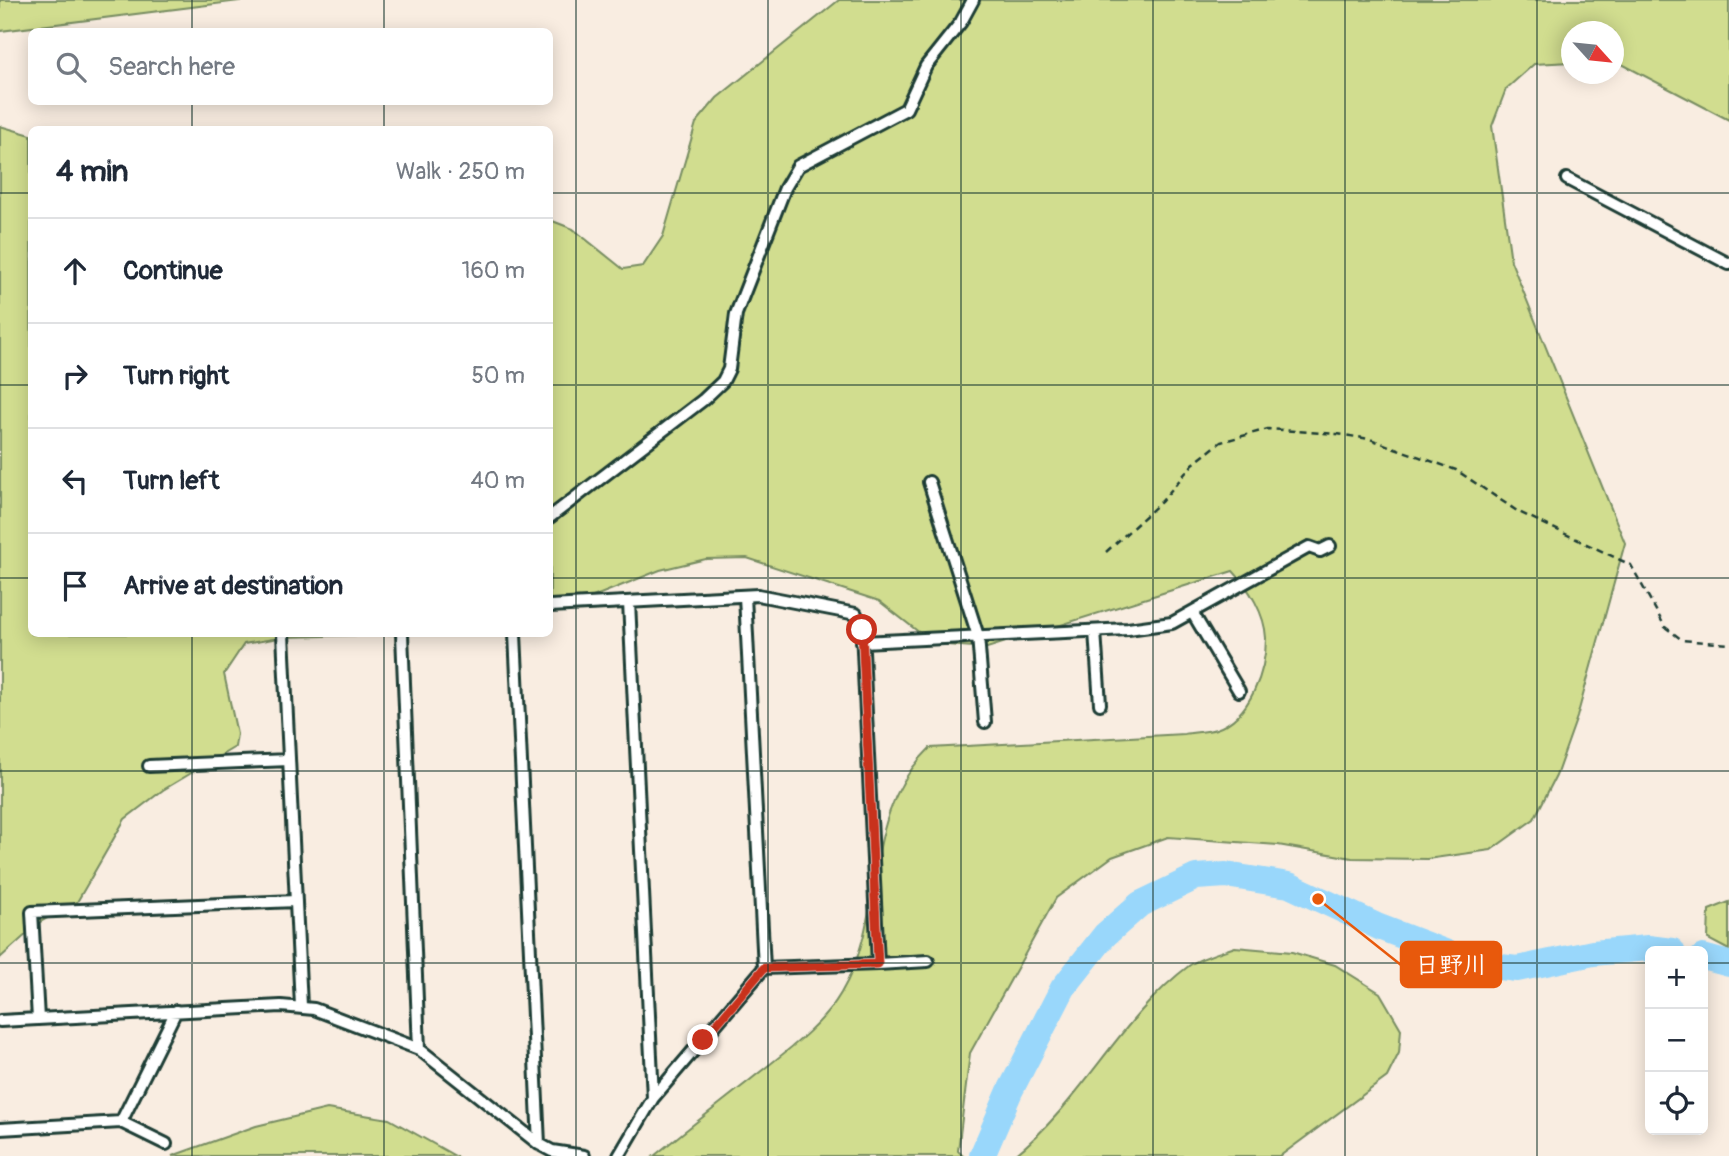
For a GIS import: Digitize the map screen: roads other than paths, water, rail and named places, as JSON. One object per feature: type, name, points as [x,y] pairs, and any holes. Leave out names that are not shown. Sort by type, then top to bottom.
[{"type":"street","points":[[553,515],[703,400],[723,381],[731,359],[736,314],[767,230],[798,166],[906,109],[926,66],[961,22],[973,0]]},
{"type":"street","points":[[1567,179],[1729,264]]},
{"type":"street","points":[[929,482],[978,636],[985,722]]},
{"type":"street","points":[[862,642],[1095,631],[1172,623],[1309,547],[1320,551],[1330,546]]},
{"type":"street","points":[[553,606],[758,595],[856,614],[862,642],[878,964]]},
{"type":"street","points":[[619,1156],[653,1098],[764,968],[745,596]]},
{"type":"street","points":[[629,602],[653,1098]]},
{"type":"street","points":[[1192,612],[1239,691]]},
{"type":"street","points":[[1095,631],[1100,704]]},
{"type":"street","points":[[283,637],[301,1006]]},
{"type":"street","points":[[402,637],[419,1049]]},
{"type":"street","points":[[515,637],[540,1144]]},
{"type":"street","points":[[149,766],[289,760]]},
{"type":"street","points":[[38,1019],[32,912],[296,901]]},
{"type":"street","points":[[764,968],[928,961]]},
{"type":"street","points":[[0,1021],[301,1006],[419,1049],[540,1144],[552,1151],[584,1156]]},
{"type":"street","points":[[121,1122],[176,1012]]},
{"type":"street","points":[[0,1129],[121,1122],[166,1144]]},
{"type":"waterway","points":[[982,1156],[1010,1091],[1063,988],[1105,935],[1140,904],[1196,877],[1226,875],[1289,885],[1379,927],[1476,964],[1517,969],[1593,953],[1645,948]]},
{"type":"waterway","points":[[1708,958],[1729,964]]},
{"type":"place","name":"日野川","points":[[1318,899]]}]
